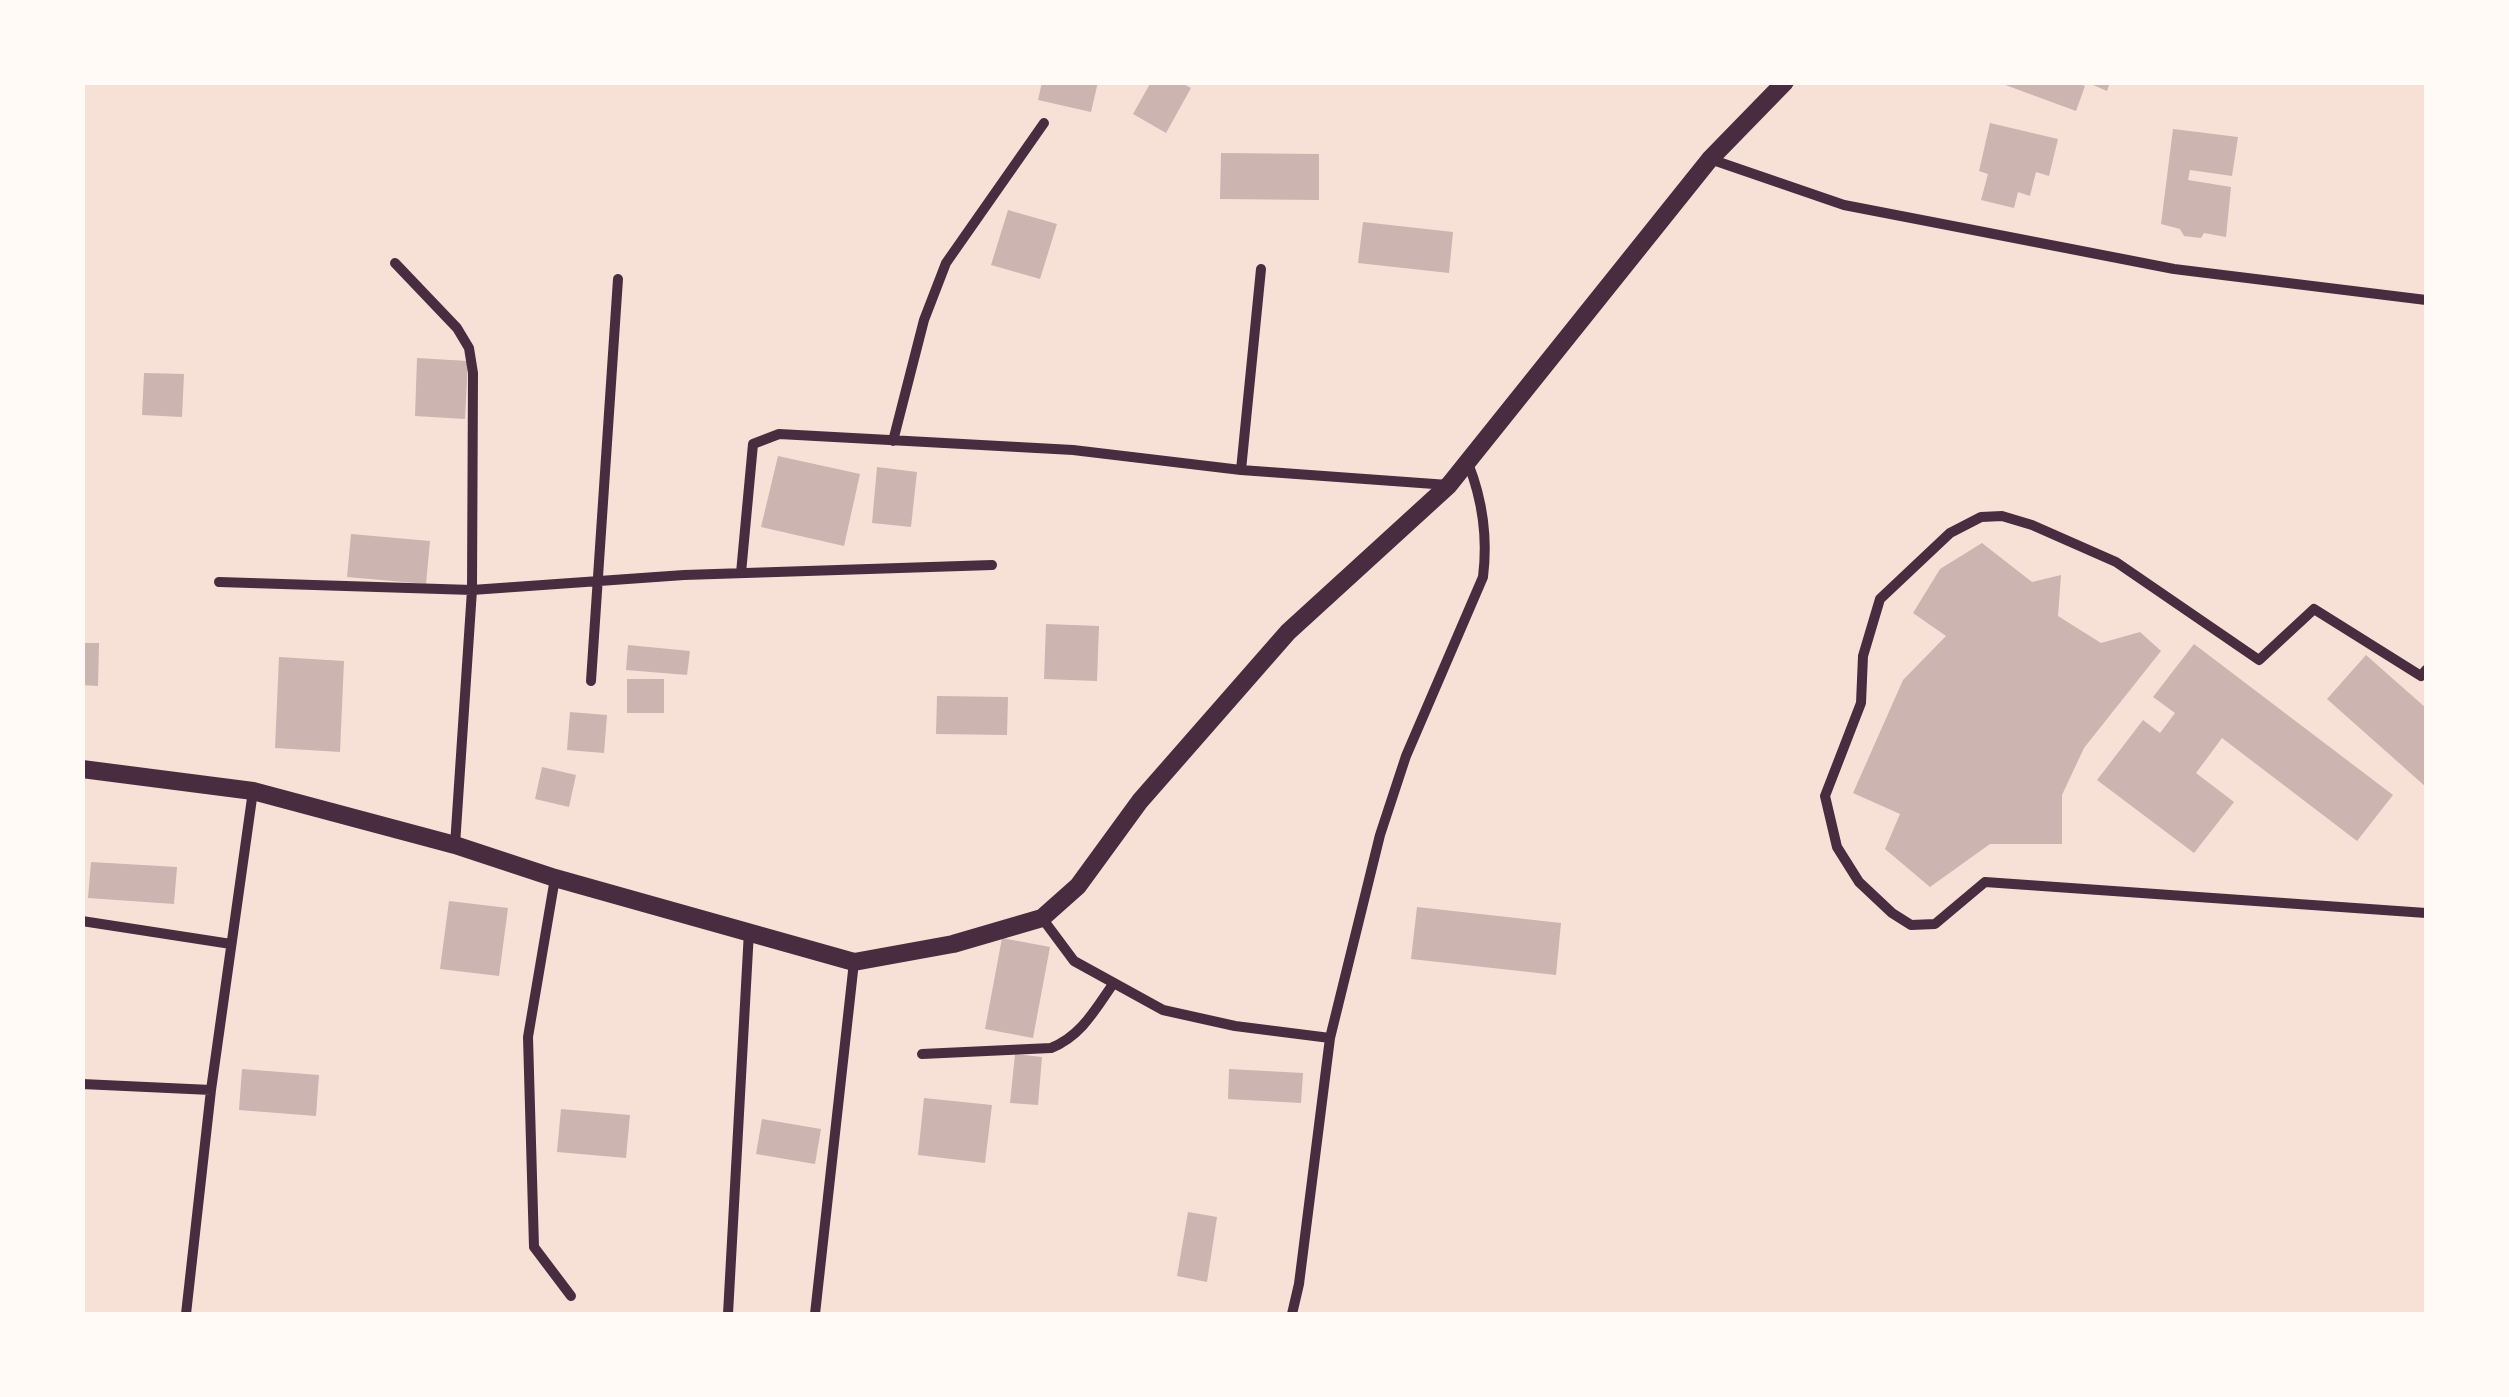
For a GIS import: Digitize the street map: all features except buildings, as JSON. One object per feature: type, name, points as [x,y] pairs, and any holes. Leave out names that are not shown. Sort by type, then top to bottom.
[{"type":"street","points":[[82,769],[253,791],[854,962],[953,944],[1042,918],[1078,886],[1140,800],[1288,632],[1449,485],[1710,159],[1785,82]]},
{"type":"street","points":[[893,441],[924,320],[946,263],[1044,123]]},
{"type":"street","points":[[1710,159],[1844,205],[2174,269],[2426,300]]},
{"type":"street","points":[[395,263],[457,328],[469,348],[474,401],[472,590],[455,846]]},
{"type":"street","points":[[1241,470],[1261,269]]},
{"type":"street","points":[[592,681],[618,280]]},
{"type":"street","points":[[741,574],[753,444],[780,434],[1073,450],[1241,470],[1449,485]]},
{"type":"street","points":[[1292,1314],[1300,1284],[1330,1038],[1380,836],[1406,756],[1483,578],[1484,523],[1480,494],[1468,463]]},
{"type":"street","points":[[2426,670],[2421,676],[2314,609],[2259,660],[2116,562],[2032,524],[2002,516],[1980,517],[1950,532],[1880,599],[1863,656],[1861,703],[1826,796],[1836,848],[1859,882],[1911,925],[1935,924],[1985,882],[2426,913]]},
{"type":"street","points":[[220,582],[472,590],[741,574],[992,566]]},
{"type":"street","points":[[186,1314],[211,1090],[253,791]]},
{"type":"street","points":[[555,878],[528,1037],[534,1247],[571,1296]]},
{"type":"street","points":[[1042,918],[1074,961],[1164,1010],[1235,1026],[1330,1038]]},
{"type":"street","points":[[82,922],[230,944]]},
{"type":"street","points":[[728,1314],[748,930]]},
{"type":"street","points":[[815,1314],[854,962]]},
{"type":"street","points":[[922,1054],[1051,1048],[1067,1042],[1080,1030],[1114,984]]},
{"type":"street","points":[[82,1084],[211,1090]]}]
